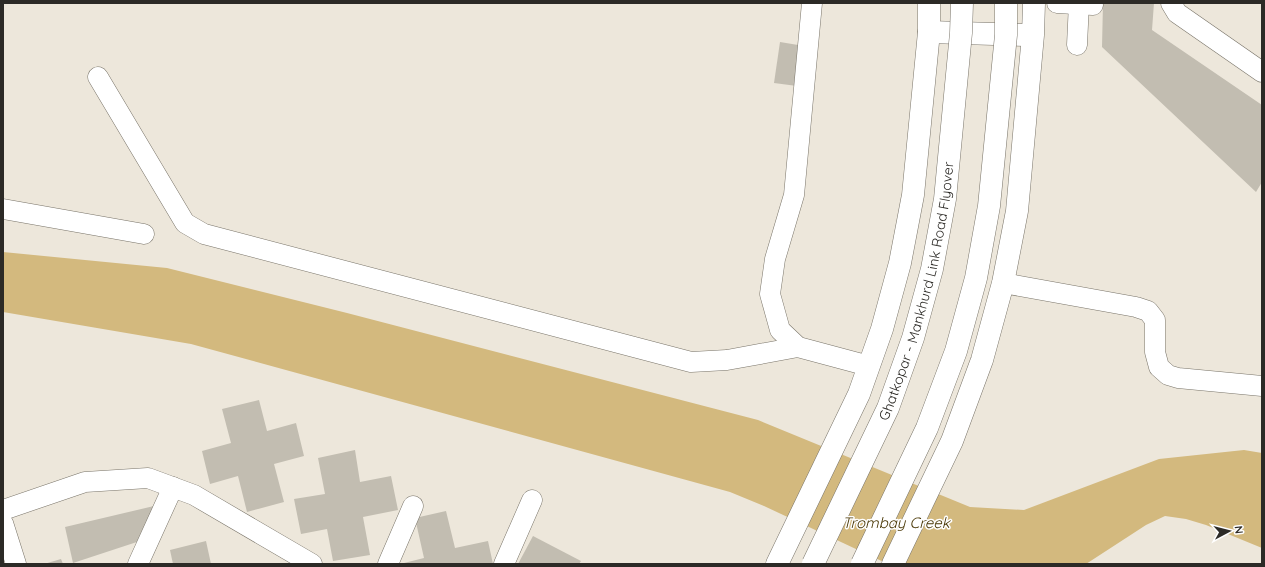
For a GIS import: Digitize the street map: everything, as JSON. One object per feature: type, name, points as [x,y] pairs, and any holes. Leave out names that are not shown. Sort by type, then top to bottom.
[{"type":"highway","points":[[777,564],[859,394],[882,329],[900,263],[913,195],[929,32],[929,3]]},
{"type":"highway","name":"Ghatkopar - Mankhurd Link Road Flyover","points":[[813,564],[888,408],[913,338],[930,277],[945,200],[961,33],[962,3]]},
{"type":"highway","points":[[862,564],[927,428],[956,351],[976,278],[989,206],[1006,35],[1006,3]]},
{"type":"highway","points":[[893,564],[952,441],[982,360],[1003,283],[1017,211],[1033,35],[1034,3]]},
{"type":"highway","points":[[929,32],[1033,35]]},
{"type":"street","points":[[798,347],[780,330],[770,294],[775,259],[794,195],[812,3]]},
{"type":"street","points":[[1057,3],[1084,4],[1077,44]]},
{"type":"street","points":[[1171,3],[1177,13],[1262,72]]},
{"type":"street","points":[[98,77],[185,223],[204,234],[692,362],[727,360],[798,347],[869,366]]},
{"type":"street","points":[[3,209],[144,234]]},
{"type":"street","points":[[1003,283],[1136,307],[1148,311],[1155,320],[1156,352],[1159,367],[1168,375],[1178,378],[1262,386]]},
{"type":"street","points":[[3,510],[85,482],[148,478],[194,495],[289,558],[312,564]]},
{"type":"street","points":[[138,564],[173,487]]},
{"type":"street","points":[[504,564],[532,500]]},
{"type":"street","points":[[388,564],[413,506]]},
{"type":"street","points":[[3,523],[16,564]]},
{"type":"water","name":"Trombay Creek","points":[[3,252],[167,268],[347,313],[758,420],[970,507],[1024,510],[1159,459],[1244,450],[1262,453],[1262,548],[1206,525],[1186,519],[1165,516],[1146,525],[1086,564],[888,564],[764,506],[730,492],[191,344],[3,312]]},
{"type":"building","points":[[1103,3],[1154,3],[1152,30],[1262,105],[1262,182],[1256,192],[1102,47]]},
{"type":"building","points":[[780,42],[804,46],[797,86],[774,83]]},
{"type":"building","points":[[259,400],[267,431],[296,423],[304,456],[274,464],[284,502],[247,512],[238,476],[210,484],[202,451],[231,443],[222,409]]},
{"type":"building","points":[[355,450],[360,482],[391,476],[398,510],[363,517],[370,555],[333,561],[327,529],[301,534],[294,499],[325,494],[318,458]]},
{"type":"building","points":[[154,506],[146,539],[73,563],[65,527]]},
{"type":"building","points":[[446,511],[455,548],[488,541],[493,564],[400,564],[424,558],[415,518]]},
{"type":"building","points":[[533,536],[581,561],[579,564],[518,564]]},
{"type":"building","points":[[206,541],[211,564],[173,564],[170,550]]},
{"type":"building","points":[[61,559],[63,564],[44,564]]}]
